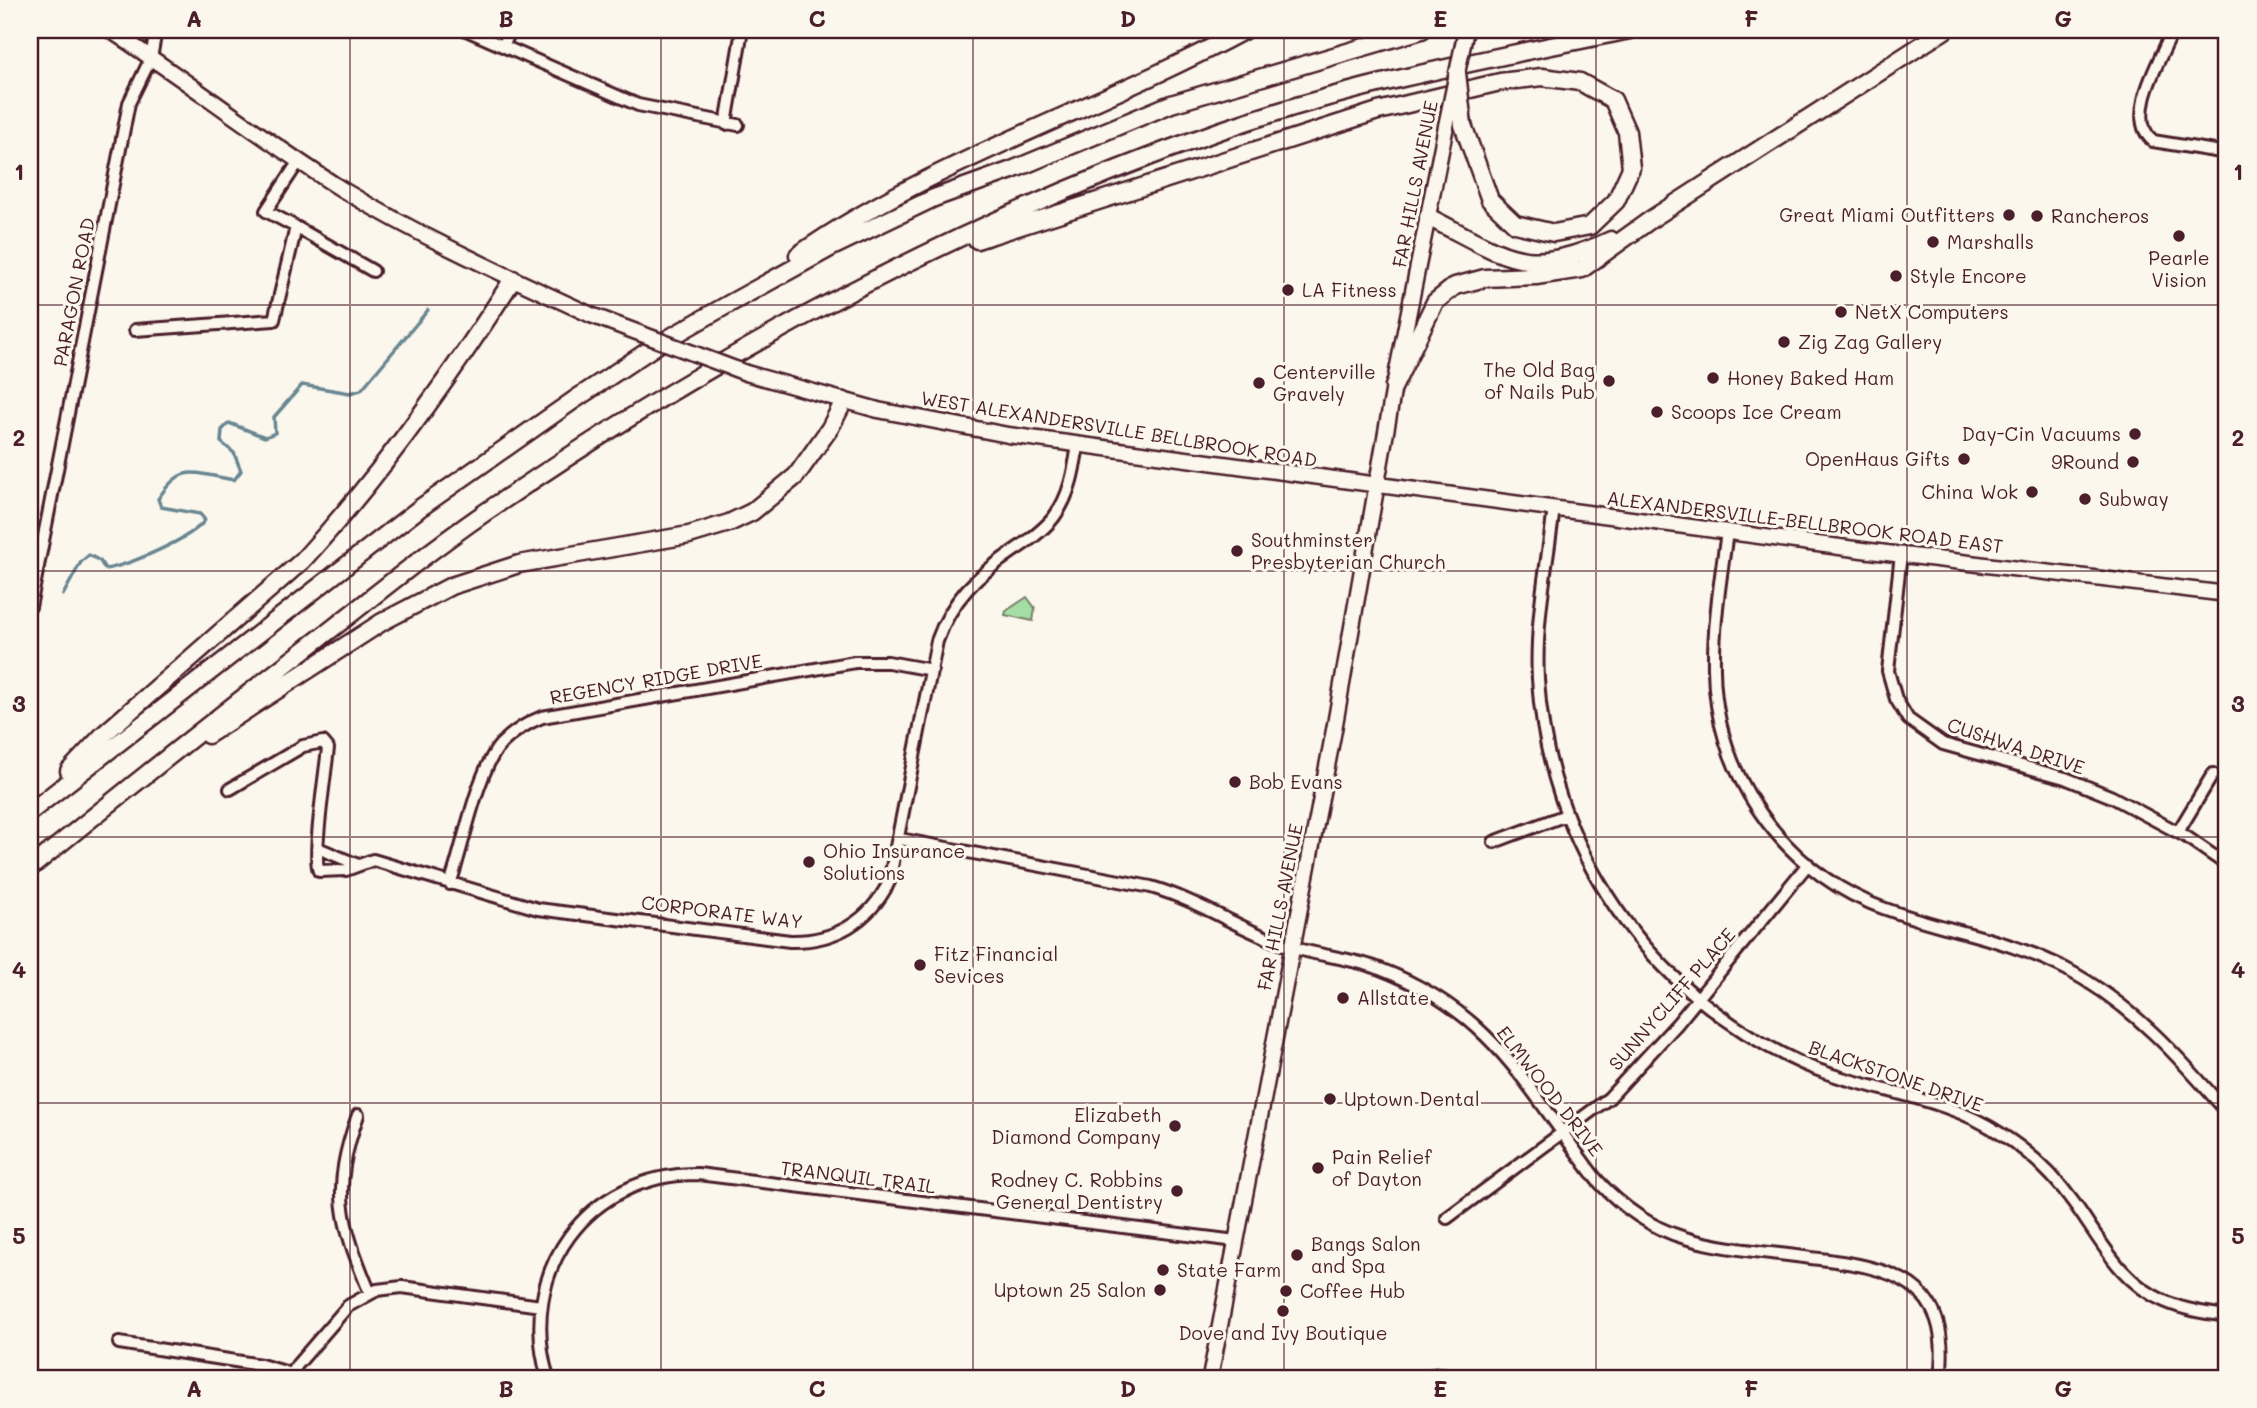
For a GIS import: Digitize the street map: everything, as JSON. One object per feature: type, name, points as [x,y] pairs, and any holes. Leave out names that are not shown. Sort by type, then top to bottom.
[{"type":"highway","points":[[727,305],[839,226],[1245,30]]},
{"type":"highway","points":[[30,812],[420,508],[584,393],[657,345],[727,305],[832,247],[934,198],[1012,170],[1171,104],[1422,30]]},
{"type":"highway","points":[[30,868],[421,559],[501,501],[781,327],[869,281],[1103,174],[1225,129],[1372,86],[1630,30]]},
{"type":"highway","points":[[1394,386],[1435,302],[1455,286],[1485,278],[1536,276],[1582,269],[1642,226],[1945,30]]},
{"type":"highway","points":[[921,258],[1378,111],[1500,82],[1542,77],[1580,82],[1613,100],[1627,132],[1631,168],[1616,201],[1590,226],[1554,233],[1515,224],[1490,200],[1455,126],[1457,73]]},
{"type":"highway","points":[[1428,217],[1510,258],[1539,262],[1571,257],[1642,226]]},
{"type":"highway","points":[[30,812],[104,734],[302,561],[332,529],[474,339],[513,279]]},
{"type":"highway","points":[[139,780],[382,622],[451,586],[519,564],[700,533],[752,512],[796,476],[830,428],[844,401]]},
{"type":"main road","name":"WEST ALEXANDERSVILLE BELLBROOK ROAD","points":[[110,30],[242,125],[434,240],[591,315],[746,373],[844,401],[964,428],[1378,485]]},
{"type":"main road","points":[[1457,73],[1466,30]]},
{"type":"main road","name":"FAR HILLS AVENUE","points":[[1210,1378],[1378,485],[1394,386],[1428,217],[1455,126]]},
{"type":"main road","name":"ALEXANDERSVILLE-BELLBROOK ROAD EAST","points":[[1378,485],[1727,532],[2227,594]]},
{"type":"street","name":"PARAGON ROAD","points":[[30,607],[35,548],[129,103],[151,58],[156,30]]},
{"type":"street","points":[[466,30],[638,105],[738,125]]},
{"type":"street","points":[[503,46],[512,30]]},
{"type":"street","points":[[726,124],[742,30]]},
{"type":"street","points":[[2173,30],[2141,108],[2142,128],[2153,141],[2227,153]]},
{"type":"street","points":[[299,161],[266,211],[373,271]]},
{"type":"street","points":[[135,330],[274,320],[296,227]]},
{"type":"street","name":"CORPORATE WAY","points":[[356,864],[373,860],[538,909],[805,941],[836,934],[872,909],[889,882],[943,625],[958,597],[970,583],[1030,539],[1055,516],[1069,488],[1078,445]]},
{"type":"street","name":"BLACKSTONE DRIVE","points":[[1554,508],[1539,619],[1538,677],[1545,740],[1566,815],[1591,869],[1619,915],[1649,954],[1697,999],[1745,1034],[1804,1064],[1944,1106],[1992,1128],[2023,1149],[2057,1182],[2111,1259],[2137,1284],[2181,1308],[2227,1315]]},
{"type":"street","points":[[1727,532],[1715,638],[1717,711],[1730,756],[1748,795],[1776,834],[1808,864],[1869,902],[2015,946],[2083,979],[2150,1028],[2227,1112]]},
{"type":"street","name":"CUSHWA DRIVE","points":[[1901,554],[1888,671],[1896,699],[1908,719],[1944,744],[2066,778],[2112,797],[2178,832],[2227,865]]},
{"type":"street","name":"REGENCY RIDGE DRIVE","points":[[450,884],[490,761],[502,744],[529,722],[562,712],[855,662],[888,662],[932,670]]},
{"type":"street","points":[[230,789],[303,746],[323,742],[328,748],[316,867],[319,872],[346,870],[356,864]]},
{"type":"street","points":[[2178,832],[2213,774]]},
{"type":"street","points":[[1494,842],[1566,815]]},
{"type":"street","name":"ELMWOOD DRIVE","points":[[900,839],[1151,887],[1185,899],[1245,931],[1291,947],[1378,968],[1446,1001],[1496,1045],[1612,1195],[1666,1231],[1733,1248],[1863,1264],[1902,1278],[1926,1300],[1934,1314],[1942,1343],[1940,1378]]},
{"type":"street","points":[[318,848],[324,853],[356,864]]},
{"type":"street","name":"SUNNYCLIFF PLACE","points":[[1447,1218],[1609,1098],[1645,1062],[1808,864]]},
{"type":"street","points":[[358,1115],[342,1168],[341,1206],[349,1242],[370,1293]]},
{"type":"street","name":"TRANQUIL TRAIL","points":[[548,1378],[540,1345],[541,1306],[549,1273],[558,1253],[586,1216],[629,1187],[681,1174],[1236,1241]]},
{"type":"street","points":[[119,1343],[261,1365],[291,1376],[348,1306],[370,1293],[402,1287],[541,1306]]},
{"type":"street","points":[[1417,1378],[1439,1374],[1473,1378]]},
{"type":"green space","points":[[1027,597],[1035,608],[1033,621],[1005,615],[1006,611]]},
{"type":"waterway","points":[[63,595],[81,562],[89,555],[100,561],[105,569],[115,567],[159,550],[187,535],[205,520],[200,514],[161,507],[158,499],[167,487],[182,475],[199,473],[234,480],[241,471],[234,453],[221,442],[222,430],[229,423],[265,437],[275,433],[274,417],[302,385],[350,393],[361,390],[428,310]]},
{"type":"place","name":"Great Miami Outfitters","points":[[2009,215]]},
{"type":"place","name":"Rancheros","points":[[2037,216]]},
{"type":"place","name":"Pearle Vision","points":[[2179,236]]},
{"type":"place","name":"Marshalls","points":[[1933,242]]},
{"type":"place","name":"Style Encore","points":[[1896,276]]},
{"type":"place","name":"LA Fitness","points":[[1288,290]]},
{"type":"place","name":"NetX Computers","points":[[1841,312]]},
{"type":"place","name":"Zig Zag Gallery","points":[[1784,342]]},
{"type":"place","name":"Honey Baked Ham","points":[[1713,378]]},
{"type":"place","name":"The Old Bag of Nails Pub","points":[[1609,381]]},
{"type":"place","name":"Centerville Gravely","points":[[1259,383]]},
{"type":"place","name":"Scoops Ice Cream","points":[[1657,412]]},
{"type":"place","name":"Day-Cin Vacuums","points":[[2135,434]]},
{"type":"place","name":"OpenHaus Gifts","points":[[1964,459]]},
{"type":"place","name":"9Round","points":[[2133,462]]},
{"type":"place","name":"China Wok","points":[[2032,492]]},
{"type":"place","name":"Subway","points":[[2085,499]]},
{"type":"place","name":"Southminster Presbyterian Church","points":[[1237,551]]},
{"type":"place","name":"Bob Evans","points":[[1235,782]]},
{"type":"place","name":"Ohio Insurance Solutions","points":[[809,862]]},
{"type":"place","name":"Fitz Financial Sevices","points":[[920,965]]},
{"type":"place","name":"Allstate","points":[[1343,998]]},
{"type":"place","name":"Uptown Dental","points":[[1330,1099]]},
{"type":"place","name":"Elizabeth Diamond Company","points":[[1175,1126]]},
{"type":"place","name":"Pain Relief of Dayton","points":[[1318,1168]]},
{"type":"place","name":"Rodney C. Robbins General Dentistry","points":[[1177,1191]]},
{"type":"place","name":"Bangs Salon and Spa","points":[[1297,1255]]},
{"type":"place","name":"State Farm","points":[[1163,1270]]},
{"type":"place","name":"Uptown 25 Salon","points":[[1160,1290]]},
{"type":"place","name":"Coffee Hub","points":[[1286,1291]]},
{"type":"place","name":"Dove and Ivy Boutique","points":[[1283,1311]]}]
